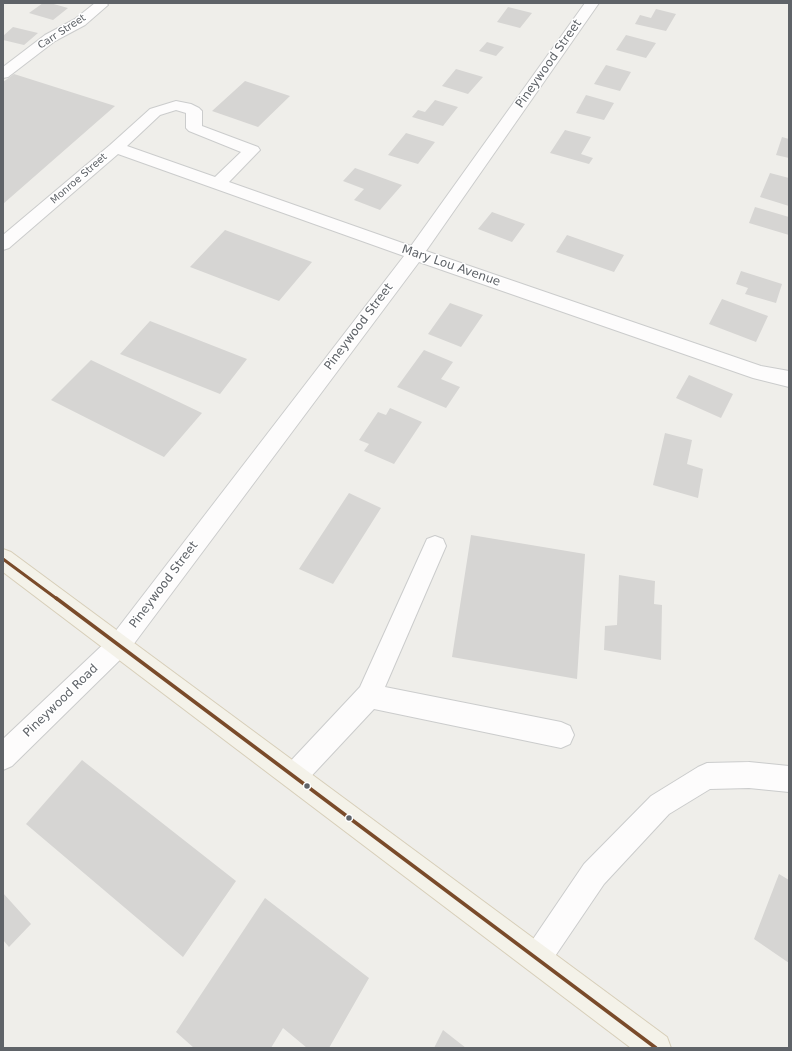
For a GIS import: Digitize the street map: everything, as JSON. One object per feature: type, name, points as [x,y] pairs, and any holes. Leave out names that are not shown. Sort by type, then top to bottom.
[{"type":"main road","points":[[3,559],[656,1048]]},
{"type":"street","name":"Pineywood Street","points":[[119,645],[415,254],[592,3]]},
{"type":"street","name":"Carr Street","points":[[3,74],[50,38],[80,22],[101,5]]},
{"type":"street","name":"Monroe Street","points":[[3,244],[116,148],[155,112],[165,108],[176,106],[186,107],[194,111],[194,128],[252,150],[218,184]]},
{"type":"street","name":"Mary Lou Avenue","points":[[116,148],[415,254],[760,373],[789,379]]},
{"type":"street","points":[[294,776],[369,696],[436,546]]},
{"type":"street","name":"Pineywood Road","points":[[3,757],[119,645]]},
{"type":"street","points":[[369,696],[560,735]]},
{"type":"street","points":[[537,958],[594,874],[660,805],[707,776],[750,775],[789,779]]},
{"type":"building","points":[[43,3],[50,3],[68,8],[53,20],[29,13]]},
{"type":"building","points":[[508,7],[532,13],[520,28],[497,22]]},
{"type":"building","points":[[656,9],[676,14],[666,31],[635,24],[640,15],[651,18]]},
{"type":"building","points":[[13,27],[38,33],[24,45],[3,40],[3,36]]},
{"type":"building","points":[[626,35],[656,43],[646,58],[616,50]]},
{"type":"building","points":[[487,42],[504,47],[496,56],[479,51]]},
{"type":"building","points":[[606,65],[631,72],[620,91],[594,84]]},
{"type":"building","points":[[456,69],[483,77],[468,94],[442,86]]},
{"type":"building","points":[[14,74],[115,106],[3,204],[3,82]]},
{"type":"building","points":[[245,81],[290,96],[258,127],[212,111]]},
{"type":"building","points":[[586,95],[614,103],[604,120],[576,113]]},
{"type":"building","points":[[435,100],[458,107],[443,126],[412,117],[418,110],[425,112]]},
{"type":"building","points":[[565,130],[591,137],[581,154],[593,158],[589,164],[550,153]]},
{"type":"building","points":[[406,133],[435,142],[418,164],[388,155]]},
{"type":"building","points":[[782,137],[789,139],[789,158],[776,155]]},
{"type":"building","points":[[355,168],[402,185],[380,210],[354,200],[364,189],[343,181]]},
{"type":"building","points":[[770,173],[789,178],[789,206],[760,197]]},
{"type":"building","points":[[755,207],[789,217],[789,235],[749,223]]},
{"type":"building","points":[[492,212],[525,224],[512,242],[478,229]]},
{"type":"building","points":[[225,230],[312,262],[279,301],[190,267]]},
{"type":"building","points":[[567,235],[624,255],[614,272],[556,252]]},
{"type":"building","points":[[741,271],[782,284],[776,303],[745,294],[748,288],[736,284]]},
{"type":"building","points":[[722,299],[768,316],[756,342],[709,324]]},
{"type":"building","points":[[450,303],[483,315],[461,347],[428,334]]},
{"type":"building","points":[[150,321],[247,359],[220,394],[120,354]]},
{"type":"building","points":[[424,350],[453,362],[441,379],[460,387],[446,408],[397,387]]},
{"type":"building","points":[[91,360],[202,413],[164,457],[51,400]]},
{"type":"building","points":[[689,375],[733,394],[721,418],[676,398]]},
{"type":"building","points":[[390,408],[422,422],[394,464],[364,451],[369,444],[359,440],[378,412],[386,415]]},
{"type":"building","points":[[665,433],[692,440],[687,464],[703,469],[698,498],[653,485]]},
{"type":"building","points":[[349,493],[381,508],[333,584],[299,569]]},
{"type":"building","points":[[471,535],[585,554],[577,679],[452,657]]},
{"type":"building","points":[[619,575],[655,581],[654,604],[662,605],[661,660],[604,650],[605,626],[617,625]]},
{"type":"building","points":[[82,760],[236,881],[183,957],[26,824]]},
{"type":"building","points":[[779,874],[789,880],[789,963],[754,939]]},
{"type":"building","points":[[3,893],[31,924],[9,947],[3,940]]},
{"type":"building","points":[[265,898],[369,978],[329,1048],[307,1048],[283,1028],[271,1048],[194,1048],[176,1032]]},
{"type":"building","points":[[443,1030],[466,1048],[434,1048]]},
{"type":"transit line","points":[[3,559],[656,1048]]}]
